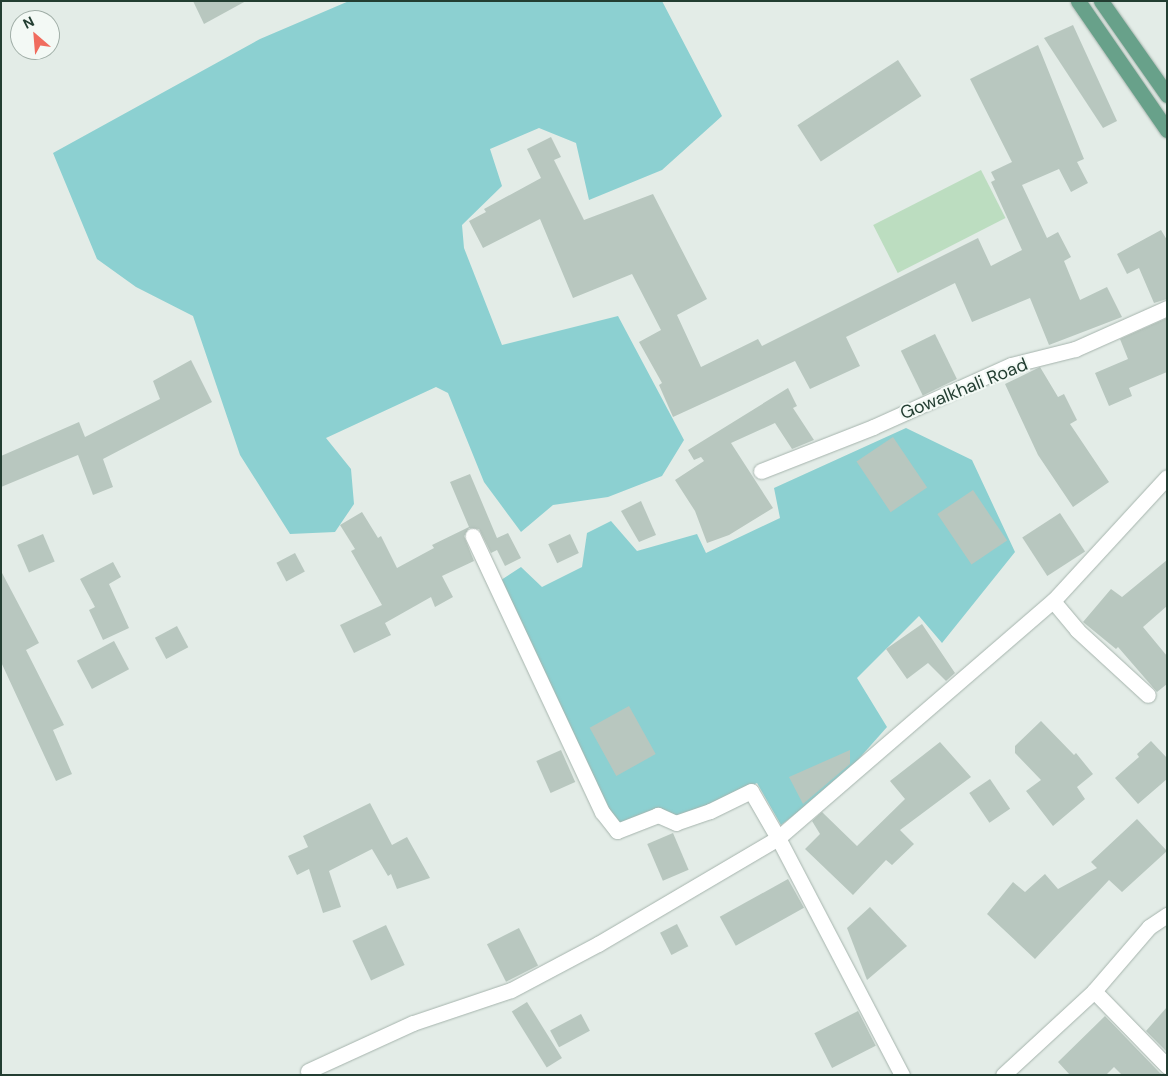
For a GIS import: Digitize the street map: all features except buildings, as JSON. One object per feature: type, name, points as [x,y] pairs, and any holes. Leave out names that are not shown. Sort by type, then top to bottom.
[{"type":"main road","points":[[1078,1],[1167,130]]},
{"type":"main road","points":[[1101,1],[1167,95]]},
{"type":"street","name":"Gowalkhali Road","points":[[761,471],[873,427],[1011,365],[1075,349],[1167,308]]},
{"type":"street","points":[[308,1071],[414,1024],[511,990],[598,944],[778,838],[1053,601],[1167,477]]},
{"type":"street","points":[[473,536],[602,812],[617,830],[658,816],[676,823],[710,811],[751,791],[778,838],[902,1075]]},
{"type":"street","points":[[1053,601],[1078,630],[1148,695]]},
{"type":"street","points":[[1003,1075],[1094,991],[1149,927],[1167,915]]},
{"type":"street","points":[[1094,991],[1167,1066]]},
{"type":"green space","points":[[981,170],[1006,218],[898,273],[873,225]]},
{"type":"water","points":[[349,1],[662,1],[722,116],[662,170],[589,200],[576,143],[539,128],[490,149],[502,186],[462,225],[464,248],[502,345],[618,316],[684,440],[662,476],[608,497],[553,505],[521,532],[484,482],[448,393],[436,387],[326,438],[351,469],[354,504],[335,532],[290,534],[240,455],[193,316],[136,287],[97,259],[53,153],[260,39]]},
{"type":"water","points":[[906,428],[972,460],[1015,552],[942,643],[919,616],[857,678],[887,727],[840,780],[781,825],[757,783],[685,818],[619,826],[603,807],[501,580],[521,567],[542,587],[582,567],[587,533],[611,521],[637,551],[697,534],[706,553],[780,518],[774,488]]}]
